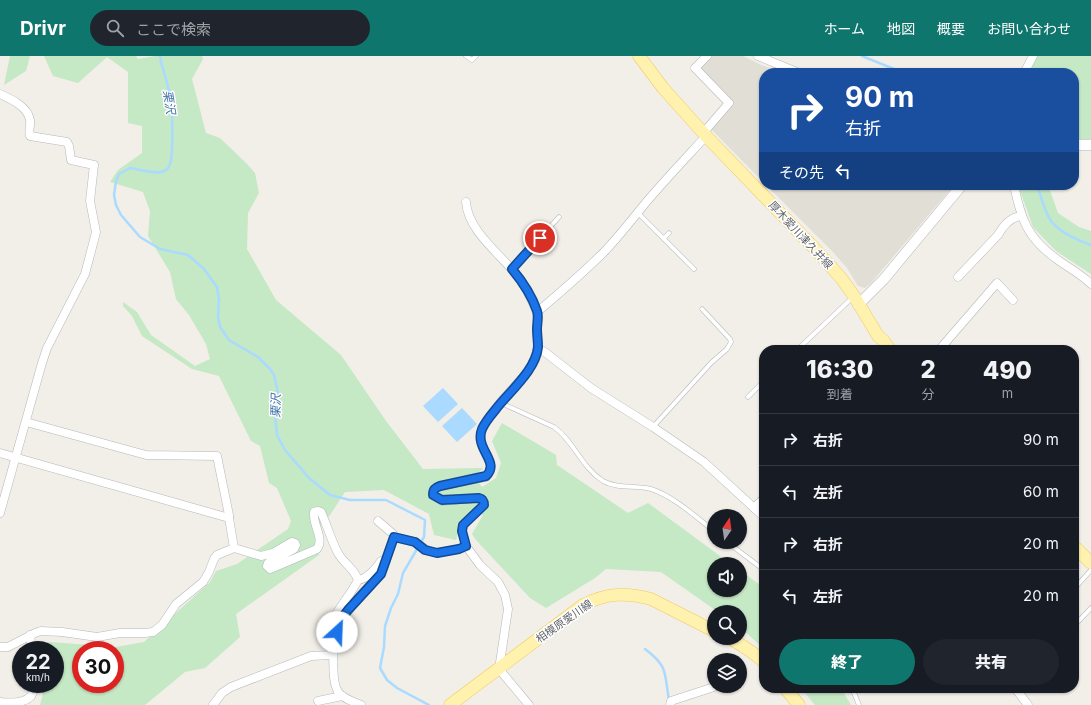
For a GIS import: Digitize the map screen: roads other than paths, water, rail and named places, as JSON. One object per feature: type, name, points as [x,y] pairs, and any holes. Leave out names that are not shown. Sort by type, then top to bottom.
[{"type":"main road","name":"厚木愛川津久井線","points":[[639,56],[663,88],[841,278],[878,336],[886,345]]},
{"type":"main road","points":[[1079,551],[1091,563]]},
{"type":"main road","name":"相模原愛川線","points":[[450,705],[583,605],[606,595],[626,594],[651,599],[707,627]]},
{"type":"main road","points":[[741,645],[759,658]]},
{"type":"main road","points":[[789,693],[799,705]]},
{"type":"street","points":[[537,312],[577,278],[630,224],[729,103],[695,68],[707,56]]},
{"type":"street","points":[[758,56],[787,68]]},
{"type":"street","points":[[1027,68],[1033,56]]},
{"type":"street","points":[[0,94],[24,108],[27,112],[30,118],[30,136],[64,140],[69,146],[71,160],[94,165],[90,201],[96,232],[85,274],[47,348],[0,513]]},
{"type":"street","points":[[1079,145],[1091,145]]},
{"type":"street","points":[[856,300],[884,279],[958,190]]},
{"type":"street","points":[[1015,190],[1018,206],[1024,222],[1036,242],[1091,284]]},
{"type":"street","points":[[466,202],[470,219],[476,229],[512,269],[525,286],[537,312],[538,348],[529,370],[482,429],[480,436],[481,445],[491,466],[490,473],[486,476],[440,486],[435,488],[433,495],[442,500],[479,498],[484,502],[484,505],[463,525],[462,531],[466,546],[480,565],[498,582],[505,595],[508,609],[499,669],[530,705]]},
{"type":"street","points":[[958,277],[998,235],[1001,229],[1015,217],[1022,216]]},
{"type":"street","points":[[944,345],[966,325],[996,283],[1013,300]]},
{"type":"street","points":[[538,348],[591,388],[652,426],[704,462],[759,512]]},
{"type":"street","points":[[26,422],[146,455],[218,456],[230,515],[229,518],[234,548]]},
{"type":"street","points":[[0,453],[229,518]]},
{"type":"street","points":[[754,508],[759,503]]},
{"type":"street","points":[[0,647],[8,647],[41,631],[62,632],[96,637],[120,633],[153,632],[162,625],[176,604],[203,582],[217,555],[234,548],[262,556],[273,553],[292,542],[295,543],[296,545],[294,549],[268,563],[267,566],[270,569],[317,549],[321,541],[314,518],[314,512],[318,510],[321,512],[338,553],[344,563],[357,575],[358,580]]},
{"type":"street","points":[[378,521],[393,534],[394,537],[415,542],[425,550],[437,553],[459,549],[466,546]]},
{"type":"street","points":[[361,705],[339,693],[335,685],[333,652],[339,622],[381,574],[394,537]]},
{"type":"street","points":[[333,652],[330,648],[330,640],[336,614],[358,580],[362,580],[373,571],[381,561],[386,561]]},
{"type":"street","points":[[30,635],[31,641]]},
{"type":"street","points":[[213,705],[222,693],[231,687],[311,656],[333,652]]},
{"type":"street","points":[[670,705],[671,701],[707,689]]},
{"type":"street","points":[[0,702],[15,703],[24,700],[30,696],[31,693]]},
{"type":"street","points":[[1019,693],[1028,705]]},
{"type":"street","points":[[318,701],[342,696]]},
{"type":"lane","points":[[466,56],[472,60],[476,56]]},
{"type":"lane","points":[[638,213],[694,269]]},
{"type":"lane","points":[[512,269],[559,217]]},
{"type":"lane","points":[[664,238],[670,233]]},
{"type":"lane","points":[[802,345],[856,300]]},
{"type":"lane","points":[[652,426],[711,363],[728,349],[730,345],[730,339],[702,309]]},
{"type":"lane","points":[[748,397],[759,386]]},
{"type":"lane","points":[[501,404],[554,427],[561,432],[584,464],[592,473],[604,481],[618,486],[643,487],[658,492],[694,515],[707,525]]},
{"type":"lane","points":[[736,549],[759,566]]},
{"type":"lane","points":[[1079,583],[1091,570]]},
{"type":"lane","points":[[1079,621],[1091,608]]},
{"type":"lane","points":[[854,693],[859,705]]},
{"type":"water","points":[[443,388],[458,404],[438,422],[423,406]]},
{"type":"water","points":[[462,408],[477,424],[457,442],[442,426]]},
{"type":"waterway","name":"栗沢","points":[[160,56],[168,88],[172,114],[172,150],[170,164],[163,172],[130,168],[119,174],[116,181],[114,195],[116,205],[121,215],[140,237],[160,249],[188,255],[204,269],[217,287],[219,300],[218,317],[220,327],[229,340],[258,357],[274,375],[278,393],[275,414],[277,435],[285,450],[309,478],[330,495],[350,500],[386,500],[425,520],[424,537],[403,573],[398,594],[391,608],[385,626],[384,647],[380,668],[387,680],[397,688],[429,705]]},
{"type":"waterway","points":[[862,56],[892,68]]},
{"type":"waterway","points":[[1039,190],[1046,213],[1051,221],[1069,236],[1091,245]]},
{"type":"waterway","points":[[645,649],[653,655],[662,666],[666,677],[669,700]]}]
